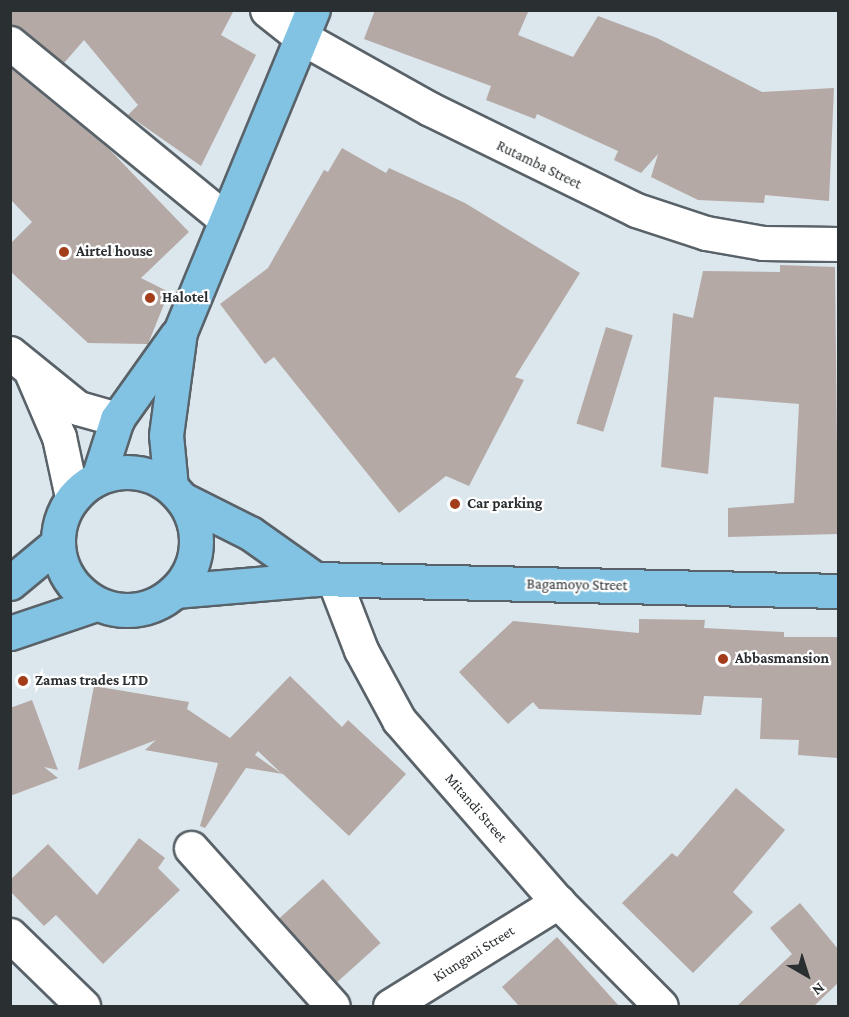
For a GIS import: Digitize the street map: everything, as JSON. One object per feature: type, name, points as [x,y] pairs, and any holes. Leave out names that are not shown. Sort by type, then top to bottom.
[{"type":"main road","points":[[10,583],[57,544],[117,419],[180,332],[307,24]]},
{"type":"main road","points":[[10,633],[96,604],[138,610],[175,591],[191,566],[196,537],[177,493],[165,435],[180,332]]},
{"type":"main road","points":[[85,487],[143,473],[250,533],[325,580]]},
{"type":"main road","points":[[57,544],[68,579],[96,604]]},
{"type":"main road","name":"Bagamoyo Street","points":[[175,591],[325,580],[838,591]]},
{"type":"street","name":"Rutamba Street","points":[[267,10],[307,24],[539,167],[636,210],[706,233],[763,243],[838,244]]},
{"type":"street","points":[[10,43],[226,220]]},
{"type":"street","points":[[21,364],[78,408],[117,419]]},
{"type":"street","points":[[21,364],[85,487]]},
{"type":"street","name":"Mitandi Street","points":[[325,580],[399,720],[558,902],[661,1006]]},
{"type":"street","points":[[191,848],[333,1006]]},
{"type":"street","name":"Kiungani Street","points":[[390,1006],[558,902]]},
{"type":"street","points":[[10,935],[83,1006]]},
{"type":"building","points":[[10,10],[234,10],[221,35],[256,55],[201,166],[128,115],[138,105],[84,40],[64,63],[10,25]]},
{"type":"building","points":[[375,10],[529,10],[518,35],[573,57],[598,16],[657,38],[762,92],[834,88],[829,201],[765,195],[764,203],[698,200],[651,177],[658,154],[641,173],[614,160],[618,151],[537,114],[535,119],[486,100],[491,86],[364,39]]},
{"type":"building","points":[[10,68],[109,149],[189,232],[141,278],[169,292],[148,344],[88,343],[10,271],[10,244],[32,222],[10,199]]},
{"type":"building","points":[[342,148],[386,173],[389,168],[465,203],[580,273],[515,377],[524,380],[469,486],[446,476],[399,513],[274,357],[265,364],[220,304],[268,268],[324,170],[328,172]]},
{"type":"building","points":[[780,265],[835,267],[838,534],[728,537],[728,508],[794,503],[799,404],[714,397],[708,474],[661,467],[673,313],[693,318],[703,271],[780,272]]},
{"type":"building","points":[[606,327],[633,335],[603,432],[576,424]]},
{"type":"building","points":[[639,619],[705,620],[704,628],[784,632],[784,637],[838,637],[838,758],[798,755],[799,740],[760,739],[762,698],[704,696],[701,715],[539,709],[533,702],[508,724],[459,672],[513,621],[639,633]]},
{"type":"building","points":[[290,676],[342,727],[348,720],[406,774],[349,836],[258,751],[255,755],[282,774],[246,768],[205,828],[200,826],[218,763],[145,750],[156,740],[78,770],[94,686],[189,702],[187,709],[230,738]]},
{"type":"building","points":[[32,700],[58,770],[44,767],[58,778],[10,796],[10,708]]},
{"type":"building","points":[[736,788],[785,830],[733,892],[753,912],[693,973],[622,903],[672,853],[677,857]]},
{"type":"building","points":[[139,838],[165,858],[158,868],[180,890],[103,964],[56,915],[44,926],[10,891],[10,880],[48,844],[97,895]]},
{"type":"building","points":[[323,879],[381,943],[337,982],[279,918]]},
{"type":"building","points":[[800,903],[838,949],[838,983],[814,1006],[737,1006],[792,954],[770,928]]},
{"type":"building","points":[[557,937],[619,1006],[519,1006],[502,987]]},
{"type":"place","name":"Airtel house","points":[[64,252]]},
{"type":"place","name":"Halotel","points":[[150,298]]},
{"type":"place","name":"Car parking","points":[[455,504]]},
{"type":"place","name":"Abbasmansion","points":[[723,659]]},
{"type":"place","name":"Zamas trades LTD","points":[[23,681]]}]
